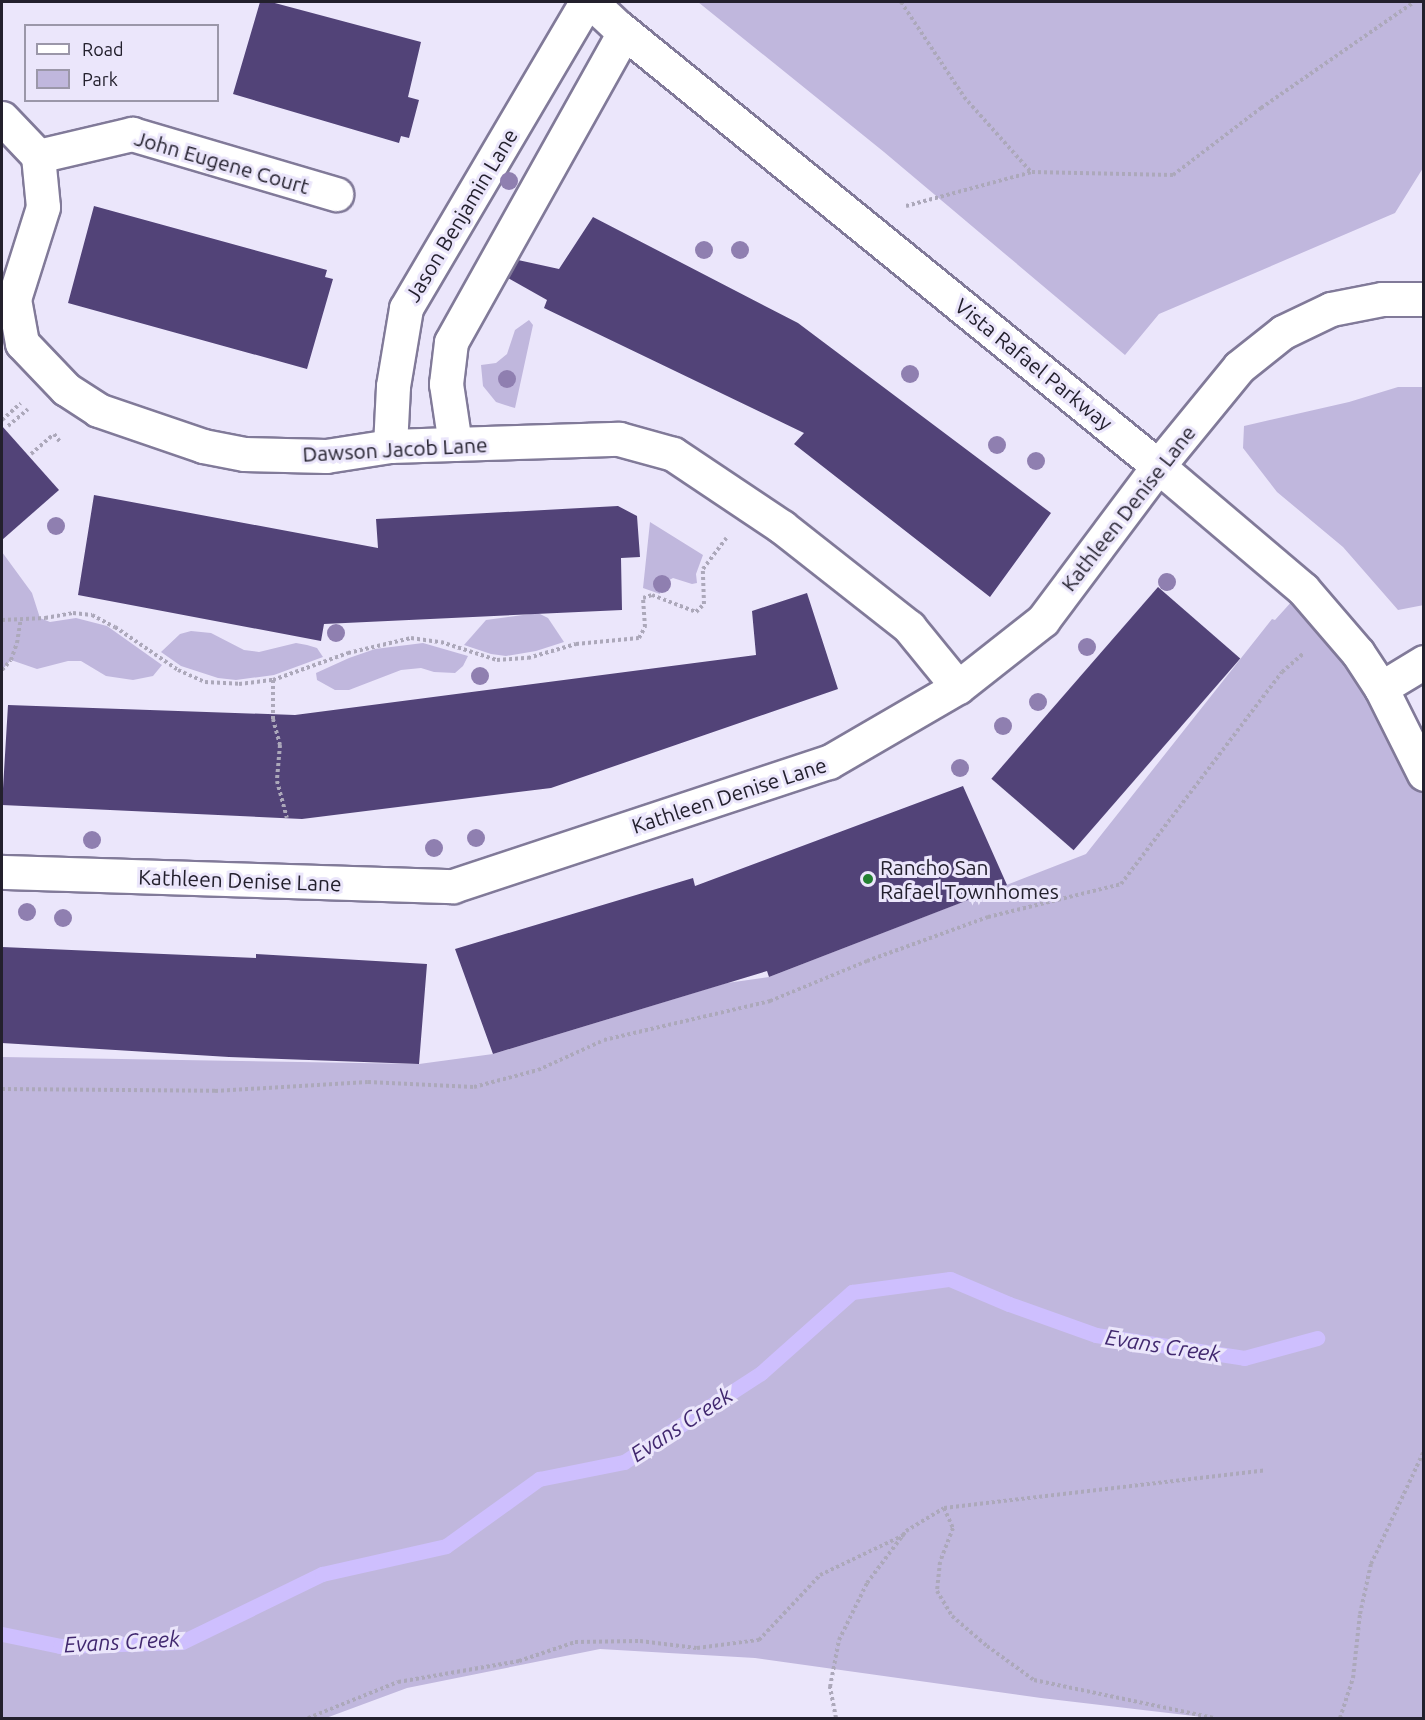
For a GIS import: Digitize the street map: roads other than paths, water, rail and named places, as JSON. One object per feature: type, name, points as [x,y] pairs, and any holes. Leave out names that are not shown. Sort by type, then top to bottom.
[{"type":"street","name":"Jason Benjamin Lane","points":[[390,446],[393,386],[406,308],[586,2]]},
{"type":"street","name":"Vista Rafael Parkway","points":[[591,2],[624,32],[1158,466],[1303,589],[1358,653],[1381,688],[1424,774]]},
{"type":"street","points":[[455,444],[446,384],[451,342],[624,32]]},
{"type":"street","points":[[2,118],[38,156]]},
{"type":"street","name":"John Eugene Court","points":[[38,156],[132,134],[336,194]]},
{"type":"street","name":"Dawson Jacob Lane","points":[[38,156],[43,207],[8,297],[22,343],[66,389],[98,410],[203,446],[244,454],[326,456],[390,446],[619,439],[673,454],[782,527],[909,627],[958,687]]},
{"type":"street","name":"Kathleen Denise Lane","points":[[2,872],[453,886],[829,762],[958,687],[1042,620],[1158,466],[1239,367],[1283,332],[1331,309],[1382,298],[1424,299]]},
{"type":"street","points":[[1381,688],[1424,662]]},
{"type":"waterway","name":"Evans Creek","points":[[2,1634],[60,1646],[182,1642],[322,1574],[446,1546],[539,1479],[624,1462],[761,1373],[852,1292],[950,1279],[1009,1304],[1096,1335],[1244,1358],[1317,1338]]},
{"type":"place","name":"Rancho San Rafael Townhomes","points":[[868,879]]}]
